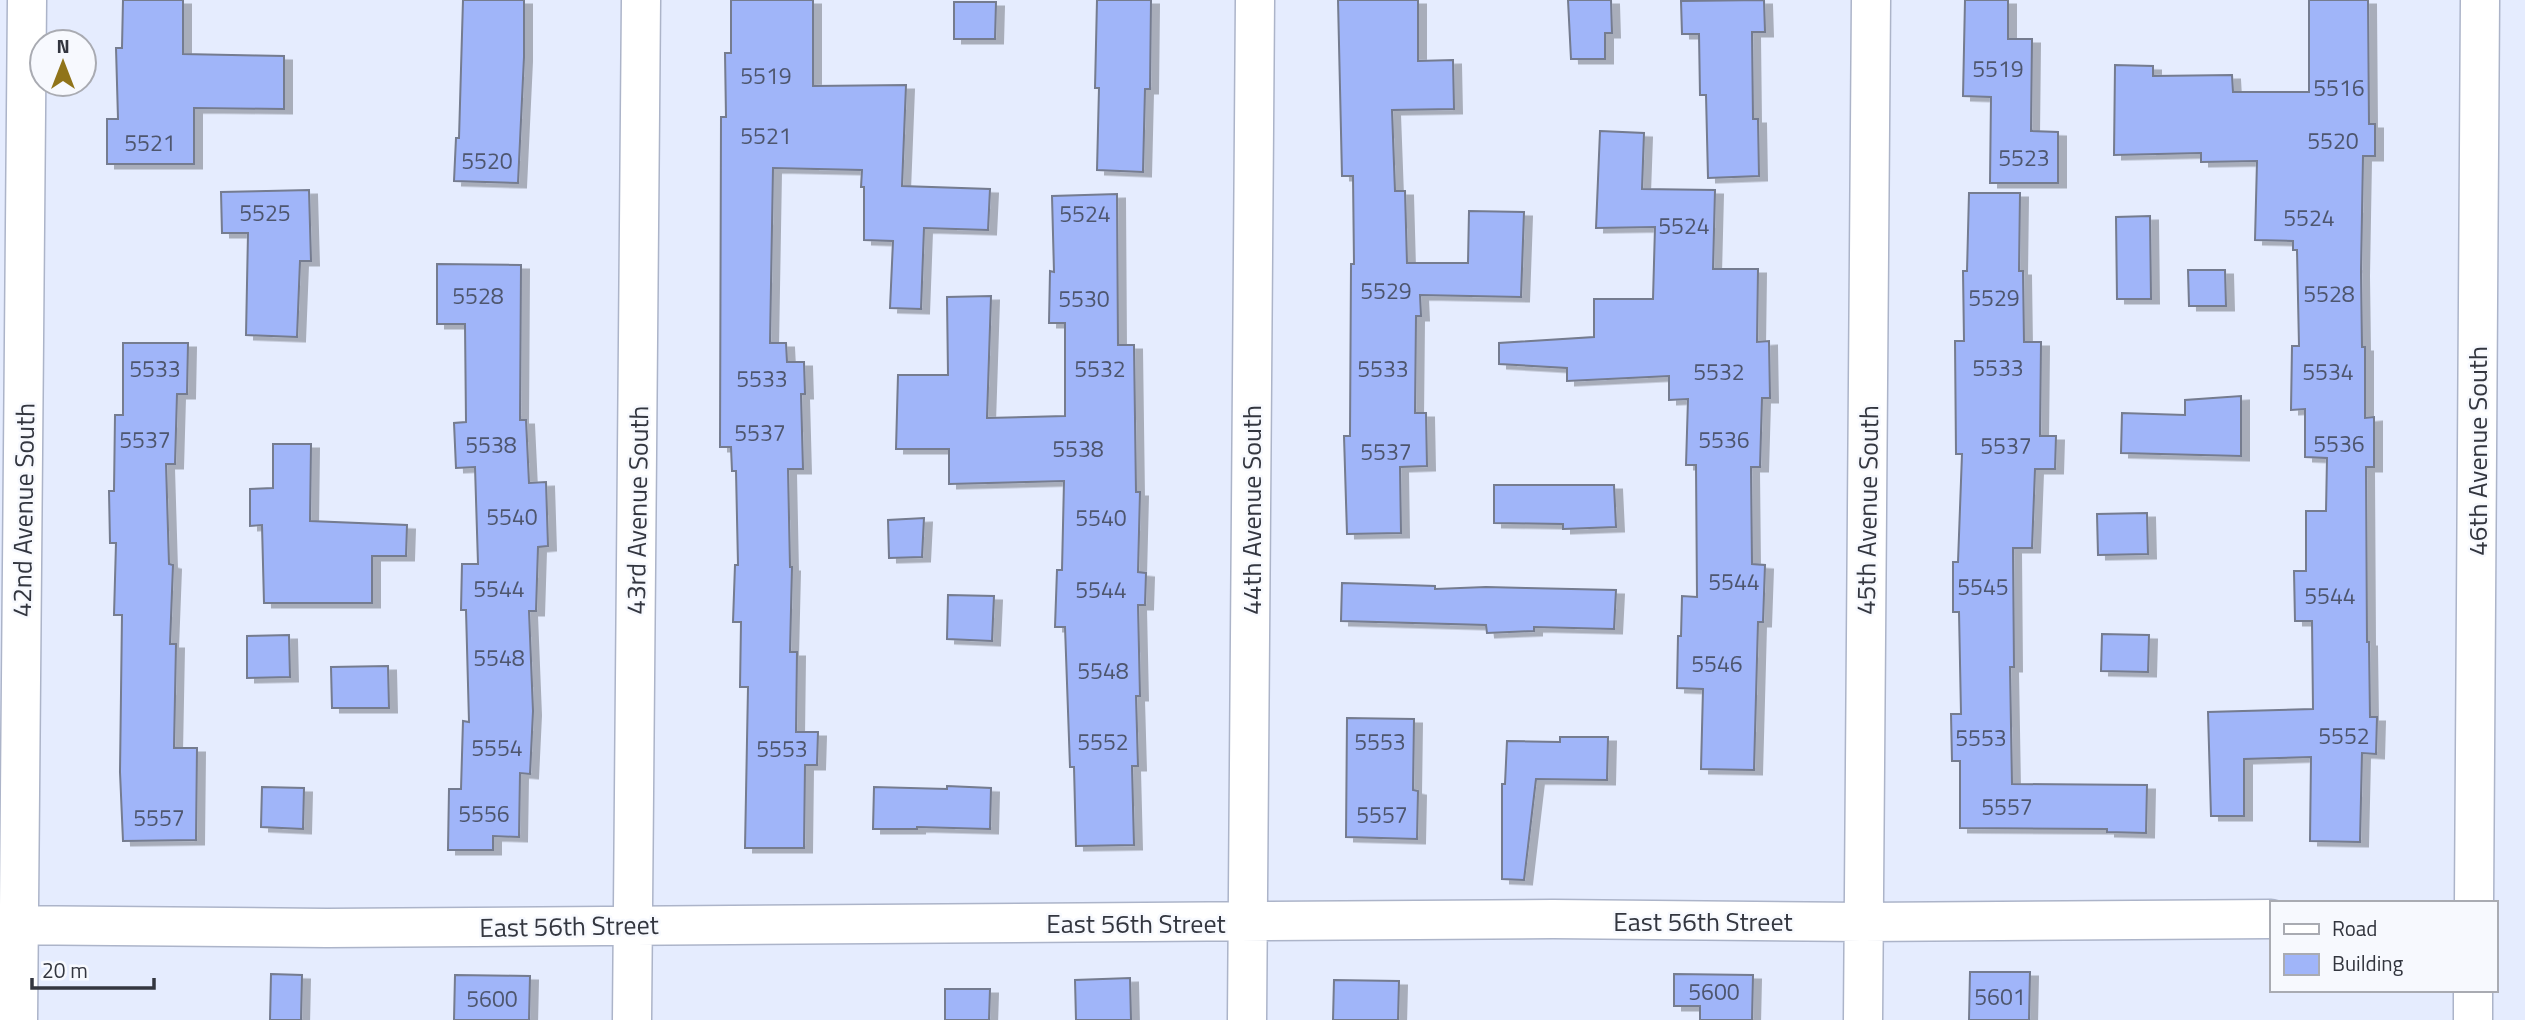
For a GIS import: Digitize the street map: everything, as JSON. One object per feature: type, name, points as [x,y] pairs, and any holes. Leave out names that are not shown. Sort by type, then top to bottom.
[{"type":"street","name":"42nd Avenue South","points":[[18,1020],[9,925],[27,0]]},
{"type":"street","name":"43rd Avenue South","points":[[632,1020],[641,0]]},
{"type":"street","name":"44th Avenue South","points":[[1247,1020],[1255,0]]},
{"type":"street","name":"45th Avenue South","points":[[1863,1020],[1871,0]]},
{"type":"street","name":"46th Avenue South","points":[[2474,901],[2480,0]]},
{"type":"street","name":"East 56th Street","points":[[9,925],[327,928],[1553,919],[1863,922],[2270,919]]},
{"type":"street","points":[[2473,992],[2473,1020]]},
{"type":"building","points":[[123,0],[183,0],[183,54],[284,56],[284,109],[194,108],[194,164],[107,164],[107,119],[118,119],[116,48],[122,48]]},
{"type":"building","points":[[463,0],[524,0],[518,183],[454,181],[456,138],[459,138]]},
{"type":"building","points":[[731,0],[813,0],[813,86],[906,85],[902,186],[990,189],[988,230],[924,228],[921,309],[890,308],[893,241],[864,240],[862,170],[773,168],[770,343],[786,343],[787,362],[804,362],[805,394],[801,394],[803,469],[788,469],[792,567],[790,652],[797,652],[796,732],[818,732],[817,765],[805,765],[804,848],[745,848],[748,687],[740,687],[741,622],[733,622],[735,565],[738,565],[736,471],[732,471],[731,447],[720,447],[721,117],[726,117],[725,53],[731,53]]},
{"type":"building","points":[[1097,0],[1151,0],[1150,89],[1145,89],[1143,172],[1097,170]]},
{"type":"building","points":[[1338,0],[1418,0],[1418,61],[1453,60],[1454,109],[1392,110],[1395,191],[1405,191],[1407,263],[1468,263],[1469,211],[1524,212],[1521,297],[1420,295],[1421,316],[1416,316],[1415,413],[1426,413],[1427,466],[1400,467],[1401,533],[1347,534],[1344,436],[1350,436],[1353,176],[1342,176]]},
{"type":"building","points":[[1568,0],[1611,0],[1612,33],[1605,33],[1605,59],[1571,59]]},
{"type":"building","points":[[1764,0],[1765,32],[1752,32],[1753,119],[1758,119],[1759,176],[1708,178],[1706,95],[1700,95],[1699,34],[1682,34],[1681,1]]},
{"type":"building","points":[[1965,0],[2008,0],[2008,39],[2032,39],[2031,131],[2058,132],[2058,183],[1990,183],[1991,97],[1963,96]]},
{"type":"building","points":[[2309,0],[2368,0],[2369,124],[2375,124],[2375,156],[2363,156],[2361,272],[2365,418],[2374,417],[2374,467],[2366,467],[2367,642],[2370,717],[2377,717],[2376,754],[2362,753],[2360,842],[2310,841],[2311,757],[2244,759],[2244,816],[2211,816],[2208,712],[2313,709],[2312,621],[2295,621],[2294,571],[2306,571],[2306,511],[2326,511],[2327,458],[2305,457],[2305,409],[2291,410],[2292,346],[2299,346],[2297,250],[2293,250],[2293,241],[2255,240],[2257,161],[2201,162],[2201,153],[2114,155],[2115,65],[2153,66],[2153,76],[2232,75],[2233,92],[2309,92]]},
{"type":"building","points":[[954,2],[996,2],[995,39],[954,39]]},
{"type":"building","points":[[1600,131],[1644,133],[1642,189],[1715,190],[1713,269],[1758,269],[1757,342],[1769,341],[1770,398],[1762,398],[1760,467],[1751,467],[1752,564],[1765,565],[1763,622],[1758,622],[1754,770],[1701,769],[1703,689],[1677,688],[1682,596],[1697,597],[1696,465],[1686,465],[1688,399],[1669,400],[1669,376],[1567,381],[1567,368],[1499,364],[1499,343],[1594,337],[1594,299],[1653,299],[1655,227],[1596,228]]},
{"type":"building","points":[[309,190],[311,261],[300,261],[297,337],[246,335],[248,233],[222,233],[221,192]]},
{"type":"building","points":[[1969,193],[2020,193],[2019,271],[2023,271],[2024,342],[2041,342],[2040,436],[2056,436],[2055,469],[2035,469],[2032,548],[2013,548],[2014,667],[2010,667],[2012,784],[2147,785],[2146,833],[2107,832],[2107,829],[1960,828],[1960,761],[1952,761],[1951,714],[1961,714],[1959,612],[1953,612],[1953,562],[1958,562],[1962,454],[1956,454],[1955,341],[1964,341],[1963,271],[1967,271]]},
{"type":"building","points":[[1117,194],[1118,345],[1134,345],[1136,492],[1140,492],[1138,572],[1146,573],[1145,605],[1138,605],[1140,696],[1136,696],[1138,766],[1132,766],[1134,845],[1076,846],[1065,627],[1055,627],[1057,570],[1062,570],[1064,481],[949,484],[949,449],[896,449],[898,375],[948,375],[947,297],[991,296],[987,418],[1065,416],[1065,323],[1049,323],[1050,271],[1054,272],[1052,196]]},
{"type":"building","points":[[2150,216],[2151,299],[2117,299],[2116,217]]},
{"type":"building","points":[[437,264],[521,265],[520,420],[526,420],[529,483],[546,482],[548,546],[538,547],[536,611],[529,611],[533,711],[530,774],[520,773],[519,837],[493,836],[493,850],[448,850],[449,789],[461,789],[463,721],[469,722],[466,610],[461,610],[462,564],[478,564],[475,467],[456,468],[454,423],[466,422],[465,324],[437,324]]},
{"type":"building","points":[[2188,270],[2225,270],[2226,306],[2189,306]]},
{"type":"building","points":[[123,343],[188,343],[187,394],[177,394],[175,464],[166,464],[169,564],[173,565],[170,644],[176,644],[174,748],[197,748],[196,840],[123,841],[120,772],[122,615],[114,615],[116,543],[110,543],[109,491],[114,491],[115,415],[123,415]]},
{"type":"building","points":[[2241,396],[2241,456],[2121,453],[2122,413],[2185,415],[2185,400]]},
{"type":"building","points":[[273,444],[311,444],[310,521],[407,525],[406,556],[372,556],[372,603],[264,603],[262,525],[250,526],[250,489],[273,488]]},
{"type":"building","points":[[1494,485],[1614,485],[1616,527],[1563,529],[1563,524],[1494,523]]},
{"type":"building","points":[[2147,513],[2148,554],[2098,555],[2097,514]]},
{"type":"building","points":[[924,518],[922,557],[889,558],[888,520]]},
{"type":"building","points":[[1342,583],[1435,586],[1435,589],[1486,587],[1616,590],[1614,629],[1534,627],[1534,631],[1487,633],[1486,625],[1341,621]]},
{"type":"building","points":[[948,595],[994,596],[992,641],[947,639]]},
{"type":"building","points":[[2102,634],[2149,635],[2148,672],[2101,671]]},
{"type":"building","points":[[289,635],[290,677],[247,678],[247,636]]},
{"type":"building","points":[[388,666],[389,708],[332,708],[331,667]]},
{"type":"building","points":[[1347,718],[1414,719],[1413,790],[1418,791],[1417,839],[1346,837]]},
{"type":"building","points":[[1560,737],[1608,737],[1607,780],[1536,779],[1524,880],[1502,879],[1502,784],[1505,784],[1507,741],[1560,742]]},
{"type":"building","points":[[947,786],[991,788],[990,829],[873,829],[874,787],[947,789]]},
{"type":"building","points":[[262,787],[304,788],[303,829],[261,827]]},
{"type":"building","points":[[1970,972],[2030,972],[2029,1020],[1969,1020]]},
{"type":"building","points":[[271,974],[302,975],[301,1020],[270,1020]]},
{"type":"building","points":[[1674,974],[1753,975],[1752,1020],[1700,1020],[1700,1006],[1674,1006]]},
{"type":"building","points":[[455,975],[530,976],[529,1020],[454,1020]]},
{"type":"building","points":[[1130,978],[1131,1020],[1076,1020],[1075,980]]},
{"type":"building","points":[[1334,980],[1399,981],[1398,1020],[1333,1020]]},
{"type":"building","points":[[945,989],[990,989],[989,1020],[945,1020]]}]
